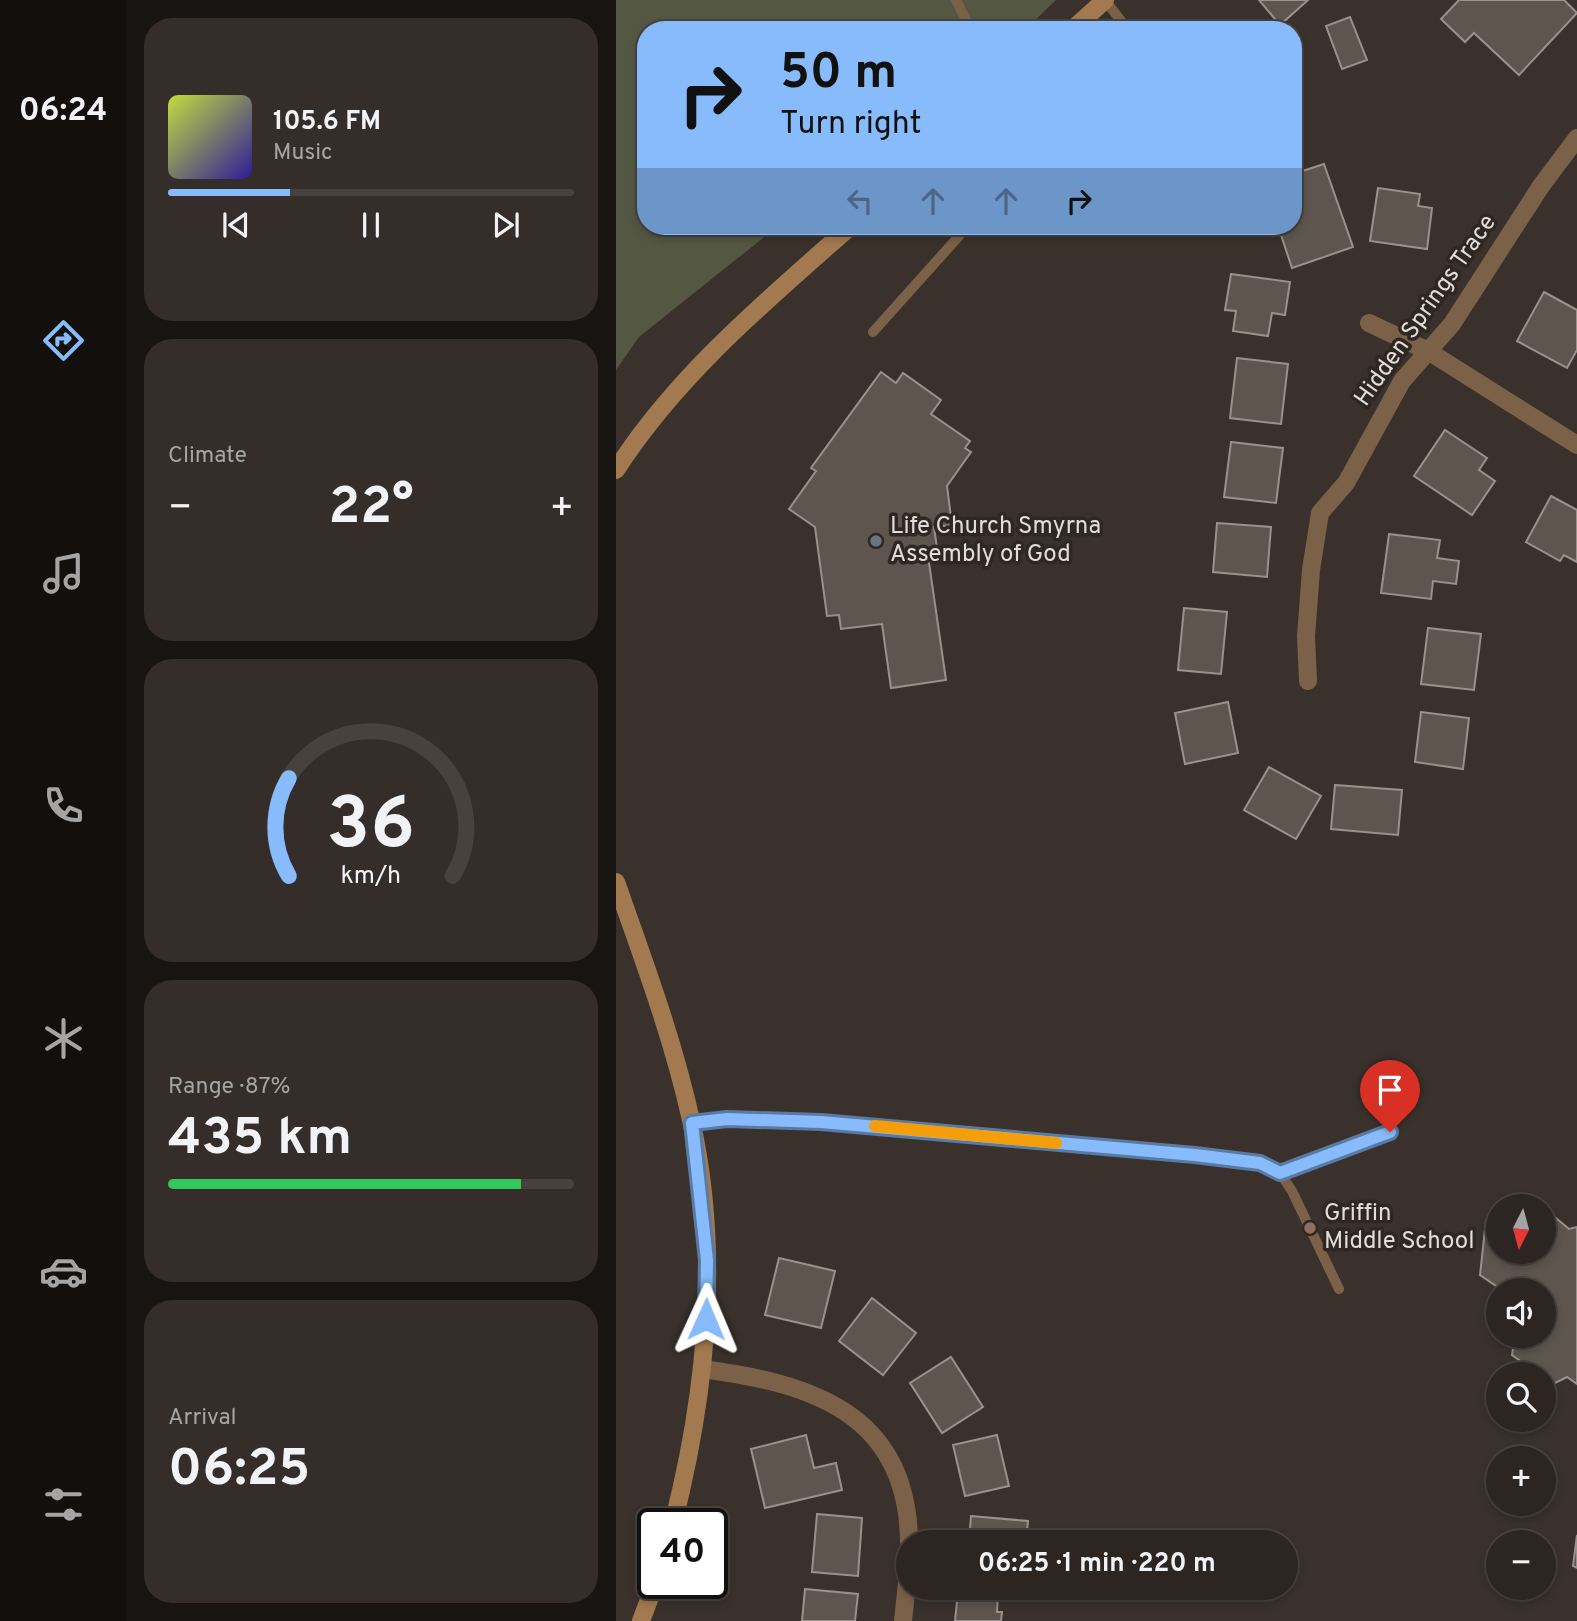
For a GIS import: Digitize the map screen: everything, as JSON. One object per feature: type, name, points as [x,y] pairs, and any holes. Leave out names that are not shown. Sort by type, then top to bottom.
[{"type":"street","points":[[1082,21],[1105,0]]},
{"type":"street","name":"Hidden Springs Trace","points":[[1308,681],[1309,597],[1321,513],[1346,483],[1402,381],[1459,314],[1541,186],[1577,138]]},
{"type":"street","points":[[616,470],[652,419],[708,358],[769,298],[841,235]]},
{"type":"street","points":[[1370,323],[1428,351],[1577,444]]},
{"type":"street","points":[[616,882],[662,1015],[692,1123],[707,1260],[702,1369],[676,1508]]},
{"type":"street","points":[[702,1369],[796,1387],[822,1396],[857,1420],[876,1440],[892,1466],[907,1510],[908,1530]]},
{"type":"street","points":[[641,1621],[649,1599]]},
{"type":"street","points":[[904,1621],[906,1600]]},
{"type":"lane","points":[[956,0],[966,21]]},
{"type":"lane","points":[[1105,0],[1121,21]]},
{"type":"lane","points":[[873,332],[960,235]]},
{"type":"lane","points":[[692,1123],[727,1119],[821,1122],[1260,1163],[1280,1173],[1339,1289]]},
{"type":"lane","points":[[1280,1173],[1390,1132]]},
{"type":"green space","points":[[616,0],[1056,0],[1034,21],[637,21],[637,235],[767,235],[639,337],[616,370]]},
{"type":"building","points":[[1259,0],[1308,0],[1284,21],[1277,21]]},
{"type":"building","points":[[1459,0],[1564,0],[1577,13],[1519,75],[1474,33],[1465,42],[1441,19]]},
{"type":"building","points":[[1350,17],[1367,60],[1342,69],[1326,26]]},
{"type":"building","points":[[1324,164],[1353,247],[1292,268],[1281,235],[1302,235],[1302,171]]},
{"type":"building","points":[[1378,188],[1420,194],[1418,206],[1432,208],[1427,249],[1370,241]]},
{"type":"building","points":[[1231,274],[1290,282],[1285,315],[1272,313],[1268,336],[1233,331],[1236,311],[1225,310]]},
{"type":"building","points":[[1544,292],[1577,310],[1577,350],[1567,368],[1517,341]]},
{"type":"building","points":[[1237,358],[1288,364],[1281,424],[1230,418]]},
{"type":"building","name":"Life Church Smyrna Assembly of God","points":[[881,372],[896,383],[903,373],[941,400],[931,414],[970,441],[965,448],[971,452],[947,486],[952,525],[934,527],[938,555],[928,556],[946,680],[891,688],[882,624],[841,629],[839,615],[827,616],[815,527],[789,509],[816,471],[811,468]]},
{"type":"building","points":[[1445,430],[1487,458],[1479,470],[1495,481],[1472,515],[1414,476]]},
{"type":"building","points":[[1231,442],[1283,448],[1276,503],[1224,497]]},
{"type":"building","points":[[1551,496],[1577,510],[1577,562],[1564,555],[1560,561],[1526,542]]},
{"type":"building","points":[[1217,523],[1271,527],[1267,577],[1213,572]]},
{"type":"building","points":[[1389,534],[1440,540],[1437,558],[1459,561],[1456,584],[1433,581],[1431,599],[1381,593]]},
{"type":"building","points":[[1184,608],[1227,612],[1221,674],[1178,670]]},
{"type":"building","points":[[1428,628],[1481,634],[1474,690],[1421,684]]},
{"type":"building","points":[[1228,702],[1238,753],[1185,764],[1175,713]]},
{"type":"building","points":[[1421,712],[1469,718],[1463,769],[1415,762]]},
{"type":"building","points":[[1269,767],[1321,796],[1296,839],[1244,810]]},
{"type":"building","points":[[1335,785],[1402,790],[1398,835],[1331,829]]},
{"type":"building","points":[[1556,1218],[1569,1229],[1577,1227],[1577,1384],[1567,1377],[1556,1382],[1556,1362],[1522,1362],[1512,1355],[1513,1348],[1556,1348],[1556,1278],[1486,1279],[1480,1275],[1486,1220],[1486,1264],[1556,1264]]},
{"type":"building","points":[[779,1258],[835,1271],[821,1328],[765,1315]]},
{"type":"building","points":[[872,1298],[916,1333],[883,1375],[839,1341]]},
{"type":"building","points":[[951,1357],[983,1407],[942,1433],[910,1383]]},
{"type":"building","points":[[806,1435],[814,1468],[836,1463],[842,1490],[765,1508],[751,1449]]},
{"type":"building","points":[[997,1435],[1009,1486],[965,1496],[953,1445]]},
{"type":"building","points":[[817,1514],[862,1518],[858,1576],[812,1572]]},
{"type":"building","points":[[971,1516],[1028,1521],[1027,1530],[970,1530]]},
{"type":"building","points":[[1577,1535],[1577,1568],[1573,1566]]},
{"type":"building","points":[[805,1589],[858,1594],[855,1621],[802,1621]]},
{"type":"building","points":[[957,1600],[998,1600],[997,1612],[1002,1612],[1001,1621],[955,1621]]},
{"type":"slow traffic","points":[[875,1126],[1056,1143]]},
{"type":"place","name":"Life Church Smyrna Assembly of God","points":[[876,541]]},
{"type":"place","name":"Griffin Middle School","points":[[1310,1228]]},
{"type":"route","points":[[706,1319],[707,1260],[692,1123],[727,1119],[821,1122],[1195,1155],[1260,1163],[1280,1173],[1390,1132]]}]
